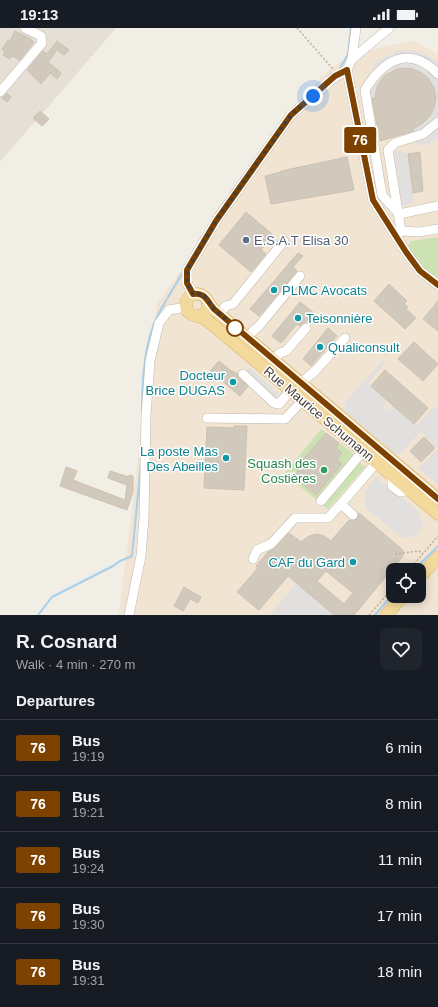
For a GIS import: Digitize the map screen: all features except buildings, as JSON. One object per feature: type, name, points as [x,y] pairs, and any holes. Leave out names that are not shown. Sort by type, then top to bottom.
[{"type":"main road","points":[[193,294],[204,295],[208,303],[207,310],[199,316],[191,314],[186,307],[187,299],[193,294]]},
{"type":"main road","name":"Rue Maurice Schumann","points":[[208,303],[301,384],[438,499]]},
{"type":"main road","name":"Rue Maurice Schumann","points":[[199,316],[208,321],[438,514]]},
{"type":"main road","points":[[426,571],[437,560]]},
{"type":"main road","points":[[386,615],[397,603]]},
{"type":"street","points":[[0,92],[42,43],[41,36],[25,28]]},
{"type":"street","points":[[356,28],[352,59],[347,70],[373,200],[398,233],[406,252],[420,271],[438,285]]},
{"type":"street","points":[[352,59],[389,28]]},
{"type":"street","points":[[399,214],[382,194],[365,90],[371,79],[386,64],[404,58],[419,60],[431,67],[438,74]]},
{"type":"street","points":[[193,294],[187,283],[187,270],[216,221],[291,115],[338,75],[347,70]]},
{"type":"street","points":[[398,233],[399,214],[394,193],[388,150],[395,143],[423,134],[438,122]]},
{"type":"street","points":[[399,214],[438,206]]},
{"type":"street","points":[[398,233],[438,229]]},
{"type":"street","points":[[219,314],[226,306],[233,304],[284,241]]},
{"type":"street","points":[[248,338],[253,331],[260,326],[300,276]]},
{"type":"street","points":[[129,615],[141,556],[144,518],[146,415],[150,360],[159,323],[169,310],[186,307]]},
{"type":"street","points":[[273,360],[280,353],[286,351],[306,328]]},
{"type":"street","points":[[301,384],[345,338]]},
{"type":"street","points":[[243,374],[274,403],[279,404],[290,391]]},
{"type":"street","points":[[207,418],[285,419],[302,401]]},
{"type":"street","points":[[321,501],[363,451]]},
{"type":"street","points":[[253,559],[257,550],[271,544],[295,518],[328,518],[376,463]]},
{"type":"street","points":[[341,504],[353,515]]},
{"type":"path","points":[[297,28],[338,75]]},
{"type":"path","points":[[414,563],[438,536]]},
{"type":"path","points":[[396,554],[418,551],[423,553]]},
{"type":"path","points":[[369,615],[386,596]]},
{"type":"shaded area","points":[[0,28],[116,28],[0,162]]},
{"type":"shaded area","points":[[413,41],[438,54],[438,615],[119,615],[157,304],[321,77],[340,62],[360,52]]},
{"type":"shaded area","points":[[413,50],[438,62],[438,139],[429,144],[417,146],[413,129],[423,123],[430,116],[434,108],[436,98],[429,79],[422,73],[413,69],[403,68],[390,71],[381,80],[375,92],[375,98],[369,98],[360,88],[378,60],[399,51]]},
{"type":"shaded area","points":[[394,150],[408,154],[414,203],[402,206]]},
{"type":"shaded area","points":[[382,361],[385,363],[368,383],[387,400],[382,406],[387,411],[392,405],[416,426],[435,406],[438,408],[438,449],[421,431],[398,456],[343,409],[346,405],[344,403]]},
{"type":"shaded area","points":[[249,367],[279,394],[275,398],[246,372]]},
{"type":"shaded area","points":[[438,449],[438,485],[419,468]]},
{"type":"shaded area","points":[[376,477],[418,511],[423,525],[416,536],[402,538],[366,508],[365,491]]},
{"type":"shaded area","points":[[296,583],[334,615],[270,615]]},
{"type":"green space","points":[[438,237],[438,279],[424,268],[413,256],[408,245],[411,241]]},
{"type":"green space","name":"Squash des Costières","points":[[321,429],[355,455],[354,458],[365,467],[328,509],[284,474]]},
{"type":"waterway","points":[[340,68],[348,54],[351,28]]},
{"type":"waterway","points":[[328,77],[332,73]]},
{"type":"waterway","points":[[303,99],[319,85]]},
{"type":"waterway","points":[[142,417],[144,371],[147,348],[153,326],[183,272]]},
{"type":"waterway","points":[[38,615],[52,597],[132,556],[141,463]]},
{"type":"waterway","points":[[421,563],[438,546]]},
{"type":"waterway","points":[[375,615],[386,602]]},
{"type":"bus line","name":"76","points":[[438,285],[420,271],[373,200],[347,70],[335,76],[291,115],[216,221],[187,270],[187,283],[193,294],[202,294],[214,309],[438,499]]},
{"type":"place","name":"E.S.A.T Elisa 30","points":[[246,240]]},
{"type":"place","name":"PLMC Avocats","points":[[274,290]]},
{"type":"place","name":"Teisonnière","points":[[298,318]]},
{"type":"place","name":"Qualiconsult","points":[[320,347]]},
{"type":"place","name":"Docteur Brice DUGAS","points":[[233,382]]},
{"type":"place","name":"La poste Mas Des Abeilles","points":[[226,458]]},
{"type":"place","name":"Squash des Costières","points":[[324,470]]},
{"type":"place","name":"CAF du Gard","points":[[353,562]]},
{"type":"route","points":[[235,328],[238,330],[208,303],[204,295],[196,293],[193,294],[187,283],[187,270],[216,221],[291,115],[313,96]]}]
